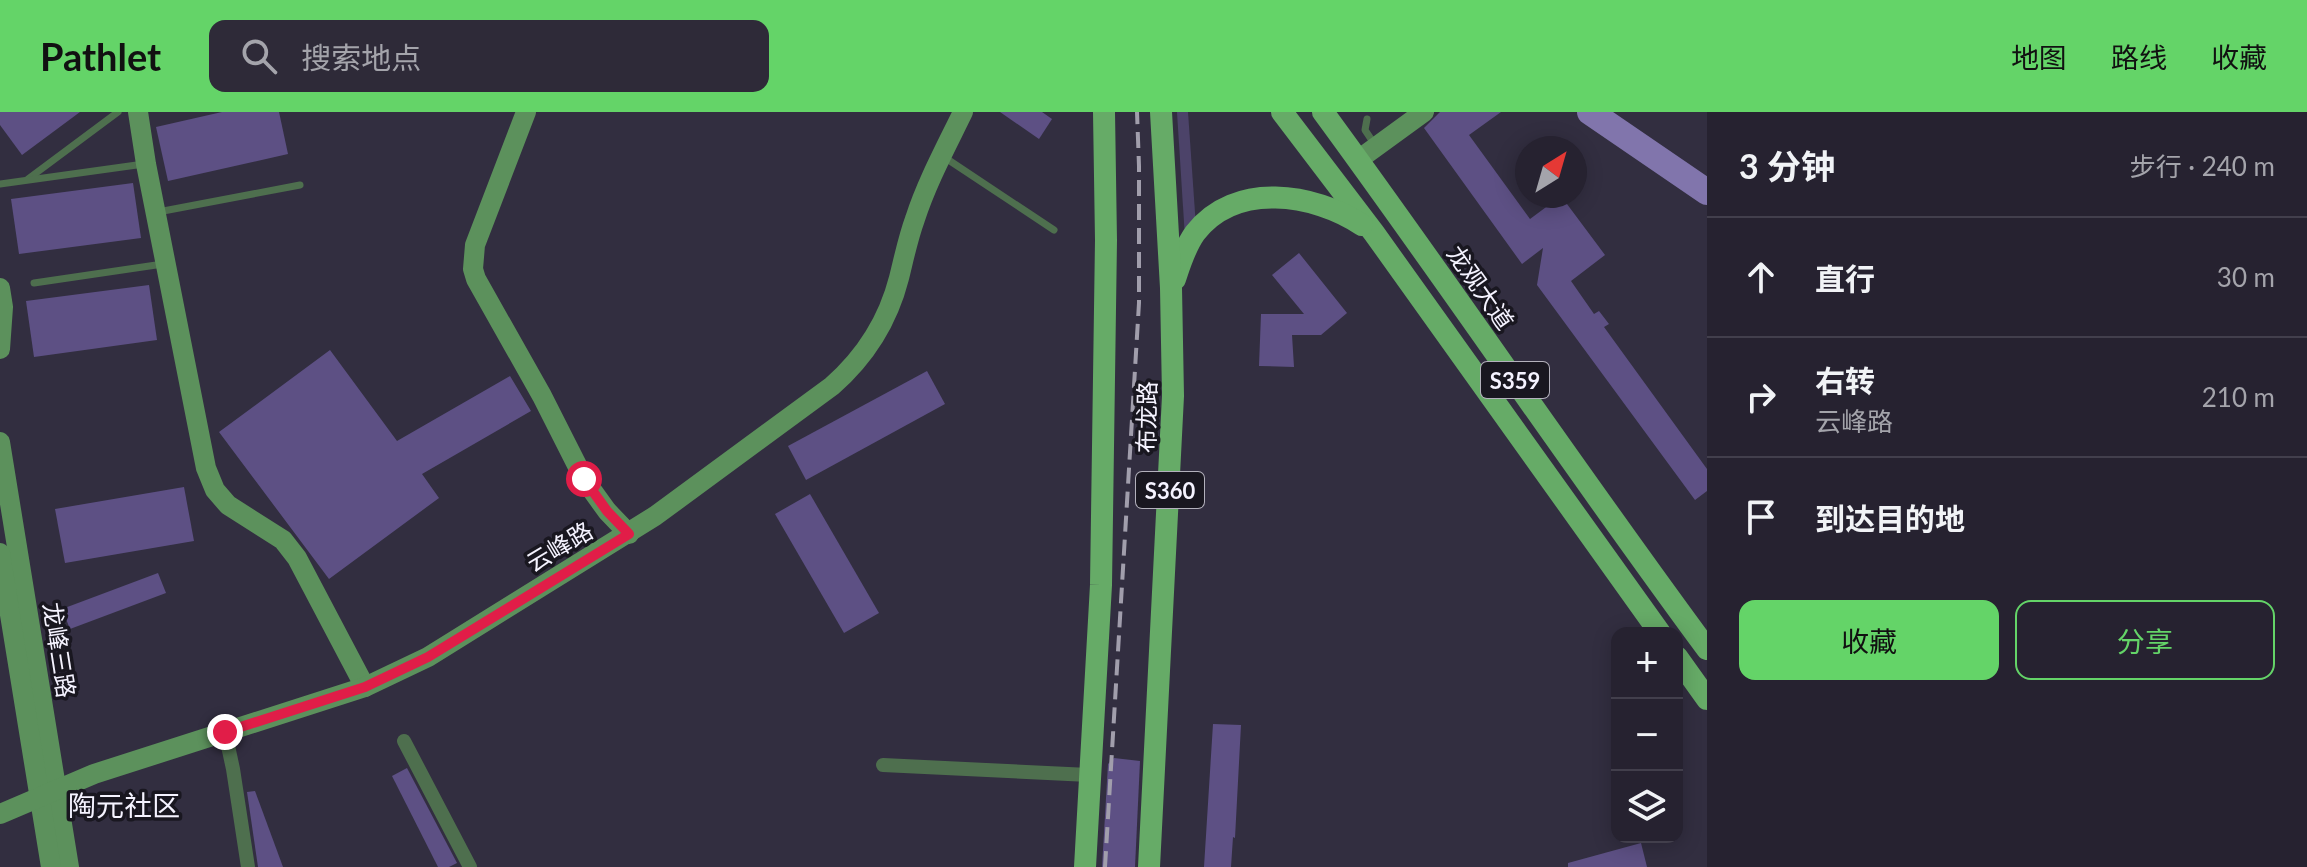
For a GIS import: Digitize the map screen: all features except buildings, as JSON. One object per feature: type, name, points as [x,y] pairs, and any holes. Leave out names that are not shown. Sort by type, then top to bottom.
[{"type":"main road","name":"布龙路","points":[[1085,867],[1101,585],[1106,240],[1104,112]]},
{"type":"main road","name":"布龙路","points":[[1149,867],[1173,396],[1171,288],[1161,112]]},
{"type":"main road","name":"S359","points":[[1282,112],[1374,233],[1656,627]]},
{"type":"main road","name":"龙观大道","points":[[1323,112],[1367,153],[1638,556],[1707,649]]},
{"type":"main road","points":[[1171,288],[1187,246],[1200,228],[1225,209],[1251,200],[1283,197],[1312,201],[1340,212],[1374,233]]},
{"type":"main road","points":[[1683,665],[1707,699]]},
{"type":"street","points":[[138,112],[206,468],[215,490],[228,505],[283,540],[297,558],[365,687]]},
{"type":"street","points":[[526,112],[475,245],[473,269],[584,479],[607,511],[629,534]]},
{"type":"street","name":"云峰路","points":[[0,814],[94,774],[365,687],[428,657],[629,534],[685,496],[849,371],[877,334],[890,307],[916,216],[963,112]]},
{"type":"street","points":[[1367,153],[1424,112]]},
{"type":"street","points":[[0,288],[3,307],[0,349]]},
{"type":"street","name":"龙峰三路","points":[[0,442],[15,587],[48,793],[69,867]]},
{"type":"street","name":"龙峰三路","points":[[0,553],[15,587]]},
{"type":"street","points":[[225,732],[248,867]]},
{"type":"street","points":[[404,741],[470,867]]},
{"type":"street","points":[[883,765],[1089,775]]},
{"type":"street","name":"龙峰三路","points":[[48,793],[51,867]]},
{"type":"lane","points":[[26,180],[118,112]]},
{"type":"lane","points":[[1367,119],[1367,153]]},
{"type":"lane","points":[[942,156],[1054,230]]},
{"type":"lane","points":[[0,184],[146,164]]},
{"type":"lane","points":[[156,212],[300,185]]},
{"type":"lane","points":[[34,283],[166,263]]},
{"type":"shaded area","points":[[1177,112],[1188,112],[1196,227],[1185,238]]},
{"type":"waterway","points":[[1590,112],[1707,192]]},
{"type":"railway","points":[[1105,867],[1139,303],[1137,112]]},
{"type":"district","name":"陶元社区","points":[[124,805]]},
{"type":"route","points":[[225,732],[365,687],[428,657],[629,534],[607,511],[584,479]]}]
